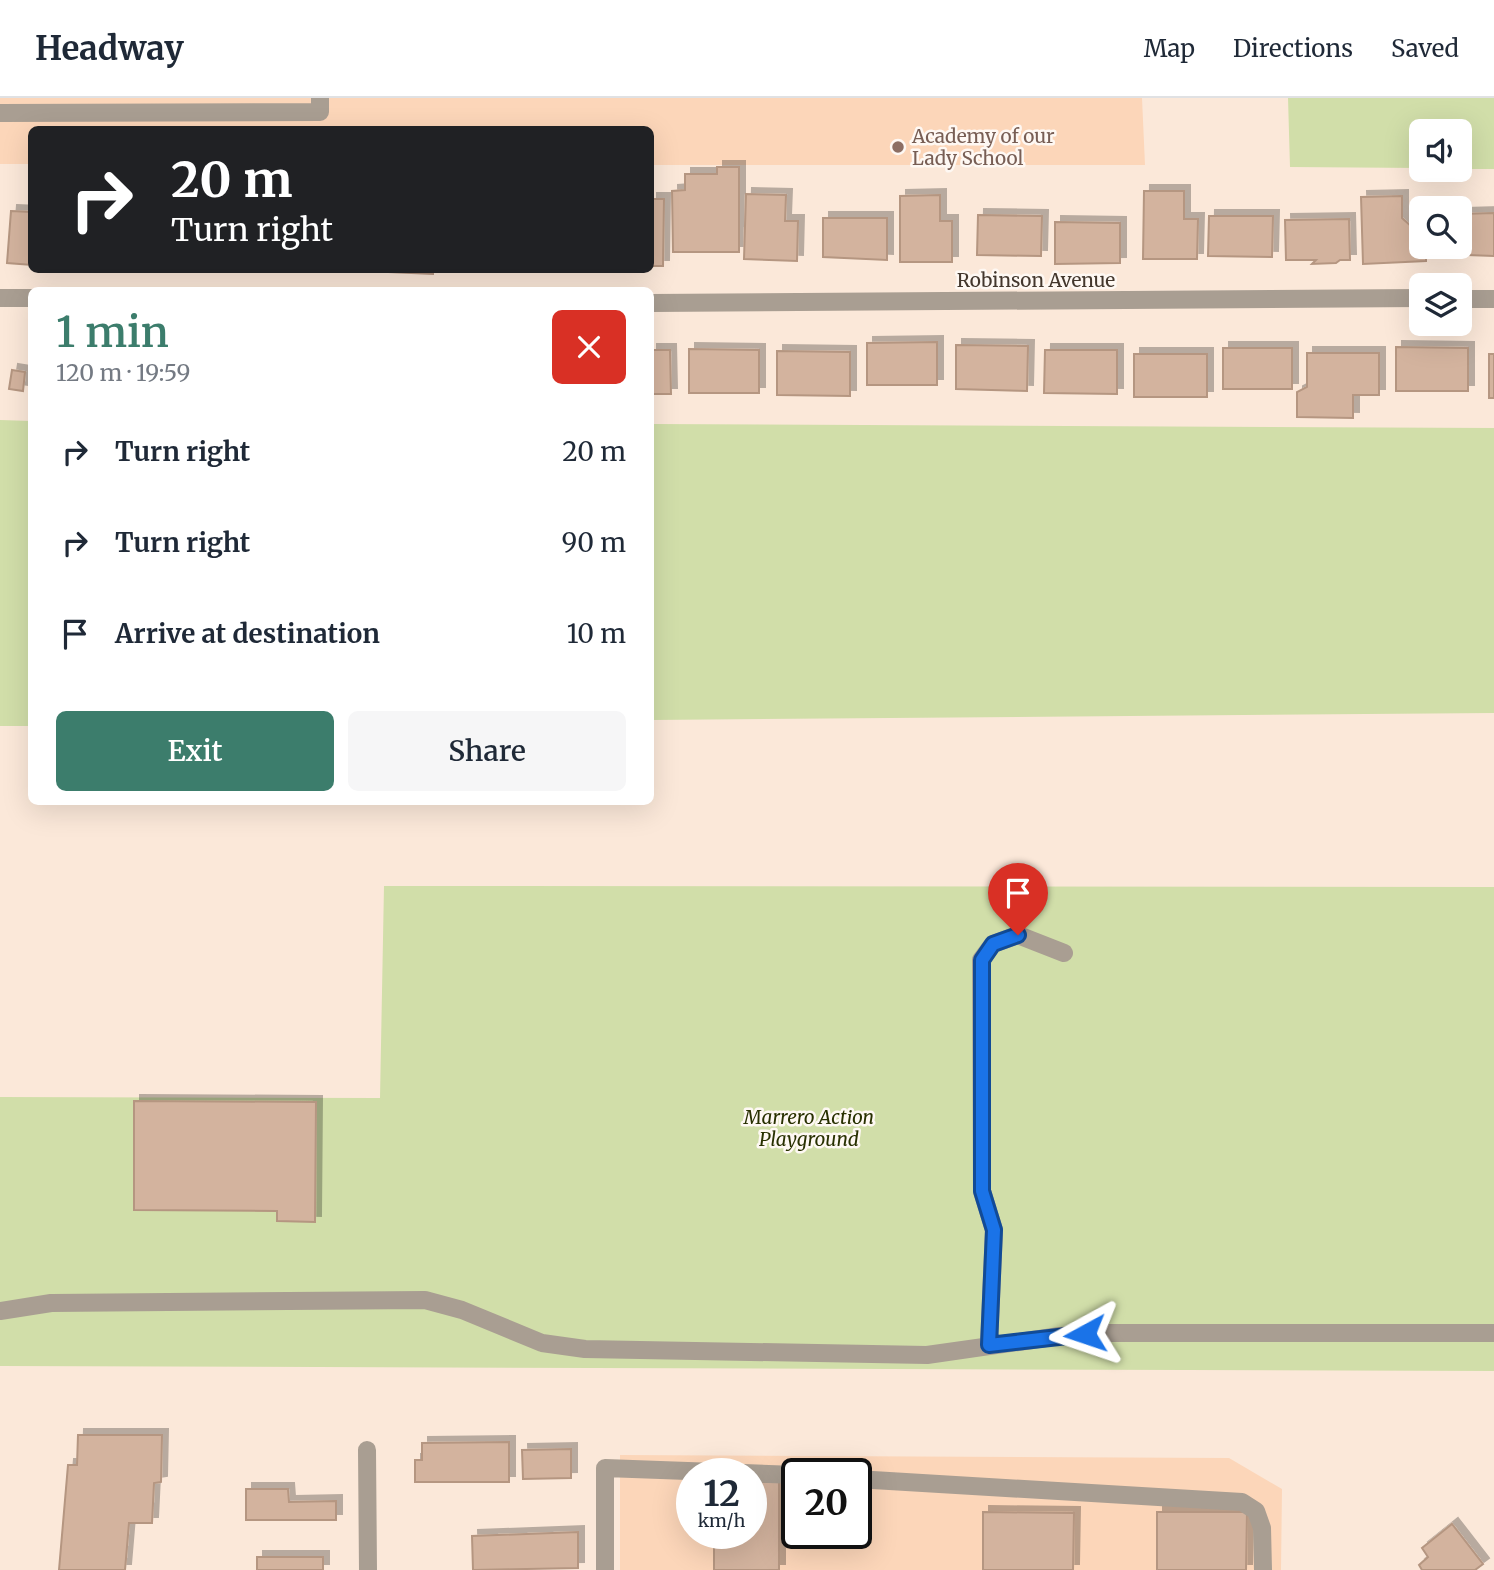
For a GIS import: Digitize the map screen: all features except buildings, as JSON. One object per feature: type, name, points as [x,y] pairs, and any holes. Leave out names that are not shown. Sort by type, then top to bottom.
[{"type":"street","points":[[0,113],[25,106],[320,112],[320,98]]},
{"type":"street","points":[[0,298],[28,299]]},
{"type":"street","name":"Robinson Avenue","points":[[654,303],[1409,298]]},
{"type":"street","points":[[1472,299],[1494,299]]},
{"type":"street","points":[[989,1345],[994,1230],[982,1191],[982,960],[993,944],[1018,935],[1064,953]]},
{"type":"street","points":[[0,1311],[51,1303],[425,1300],[462,1310],[542,1343],[585,1349],[927,1355],[1060,1336],[1110,1333],[1494,1333]]},
{"type":"street","points":[[367,1450],[368,1570]]},
{"type":"street","points":[[604,1570],[605,1468],[781,1474]]},
{"type":"street","points":[[872,1480],[1242,1502],[1256,1511],[1262,1528],[1263,1570]]},
{"type":"shaded area","name":"Academy of our Lady School","points":[[0,98],[1142,98],[1145,165],[654,165],[654,126],[28,126],[28,164],[0,164]]},
{"type":"shaded area","points":[[620,1455],[1229,1458],[1282,1489],[1281,1570],[620,1570]]},
{"type":"green space","points":[[1288,98],[1494,98],[1494,169],[1472,169],[1472,119],[1409,119],[1409,168],[1290,167]]},
{"type":"green space","points":[[0,420],[28,421],[28,726],[0,726]]},
{"type":"green space","points":[[654,424],[1494,428],[1494,713],[654,720]]},
{"type":"green space","name":"Marrero Action Playground","points":[[384,886],[1494,887],[1494,1371],[0,1366],[0,1097],[380,1098]]},
{"type":"place","name":"Academy of our Lady School","points":[[898,147]]},
{"type":"route","points":[[1018,935],[993,944],[982,960],[982,1191],[994,1230],[989,1345],[1085,1334]]}]
